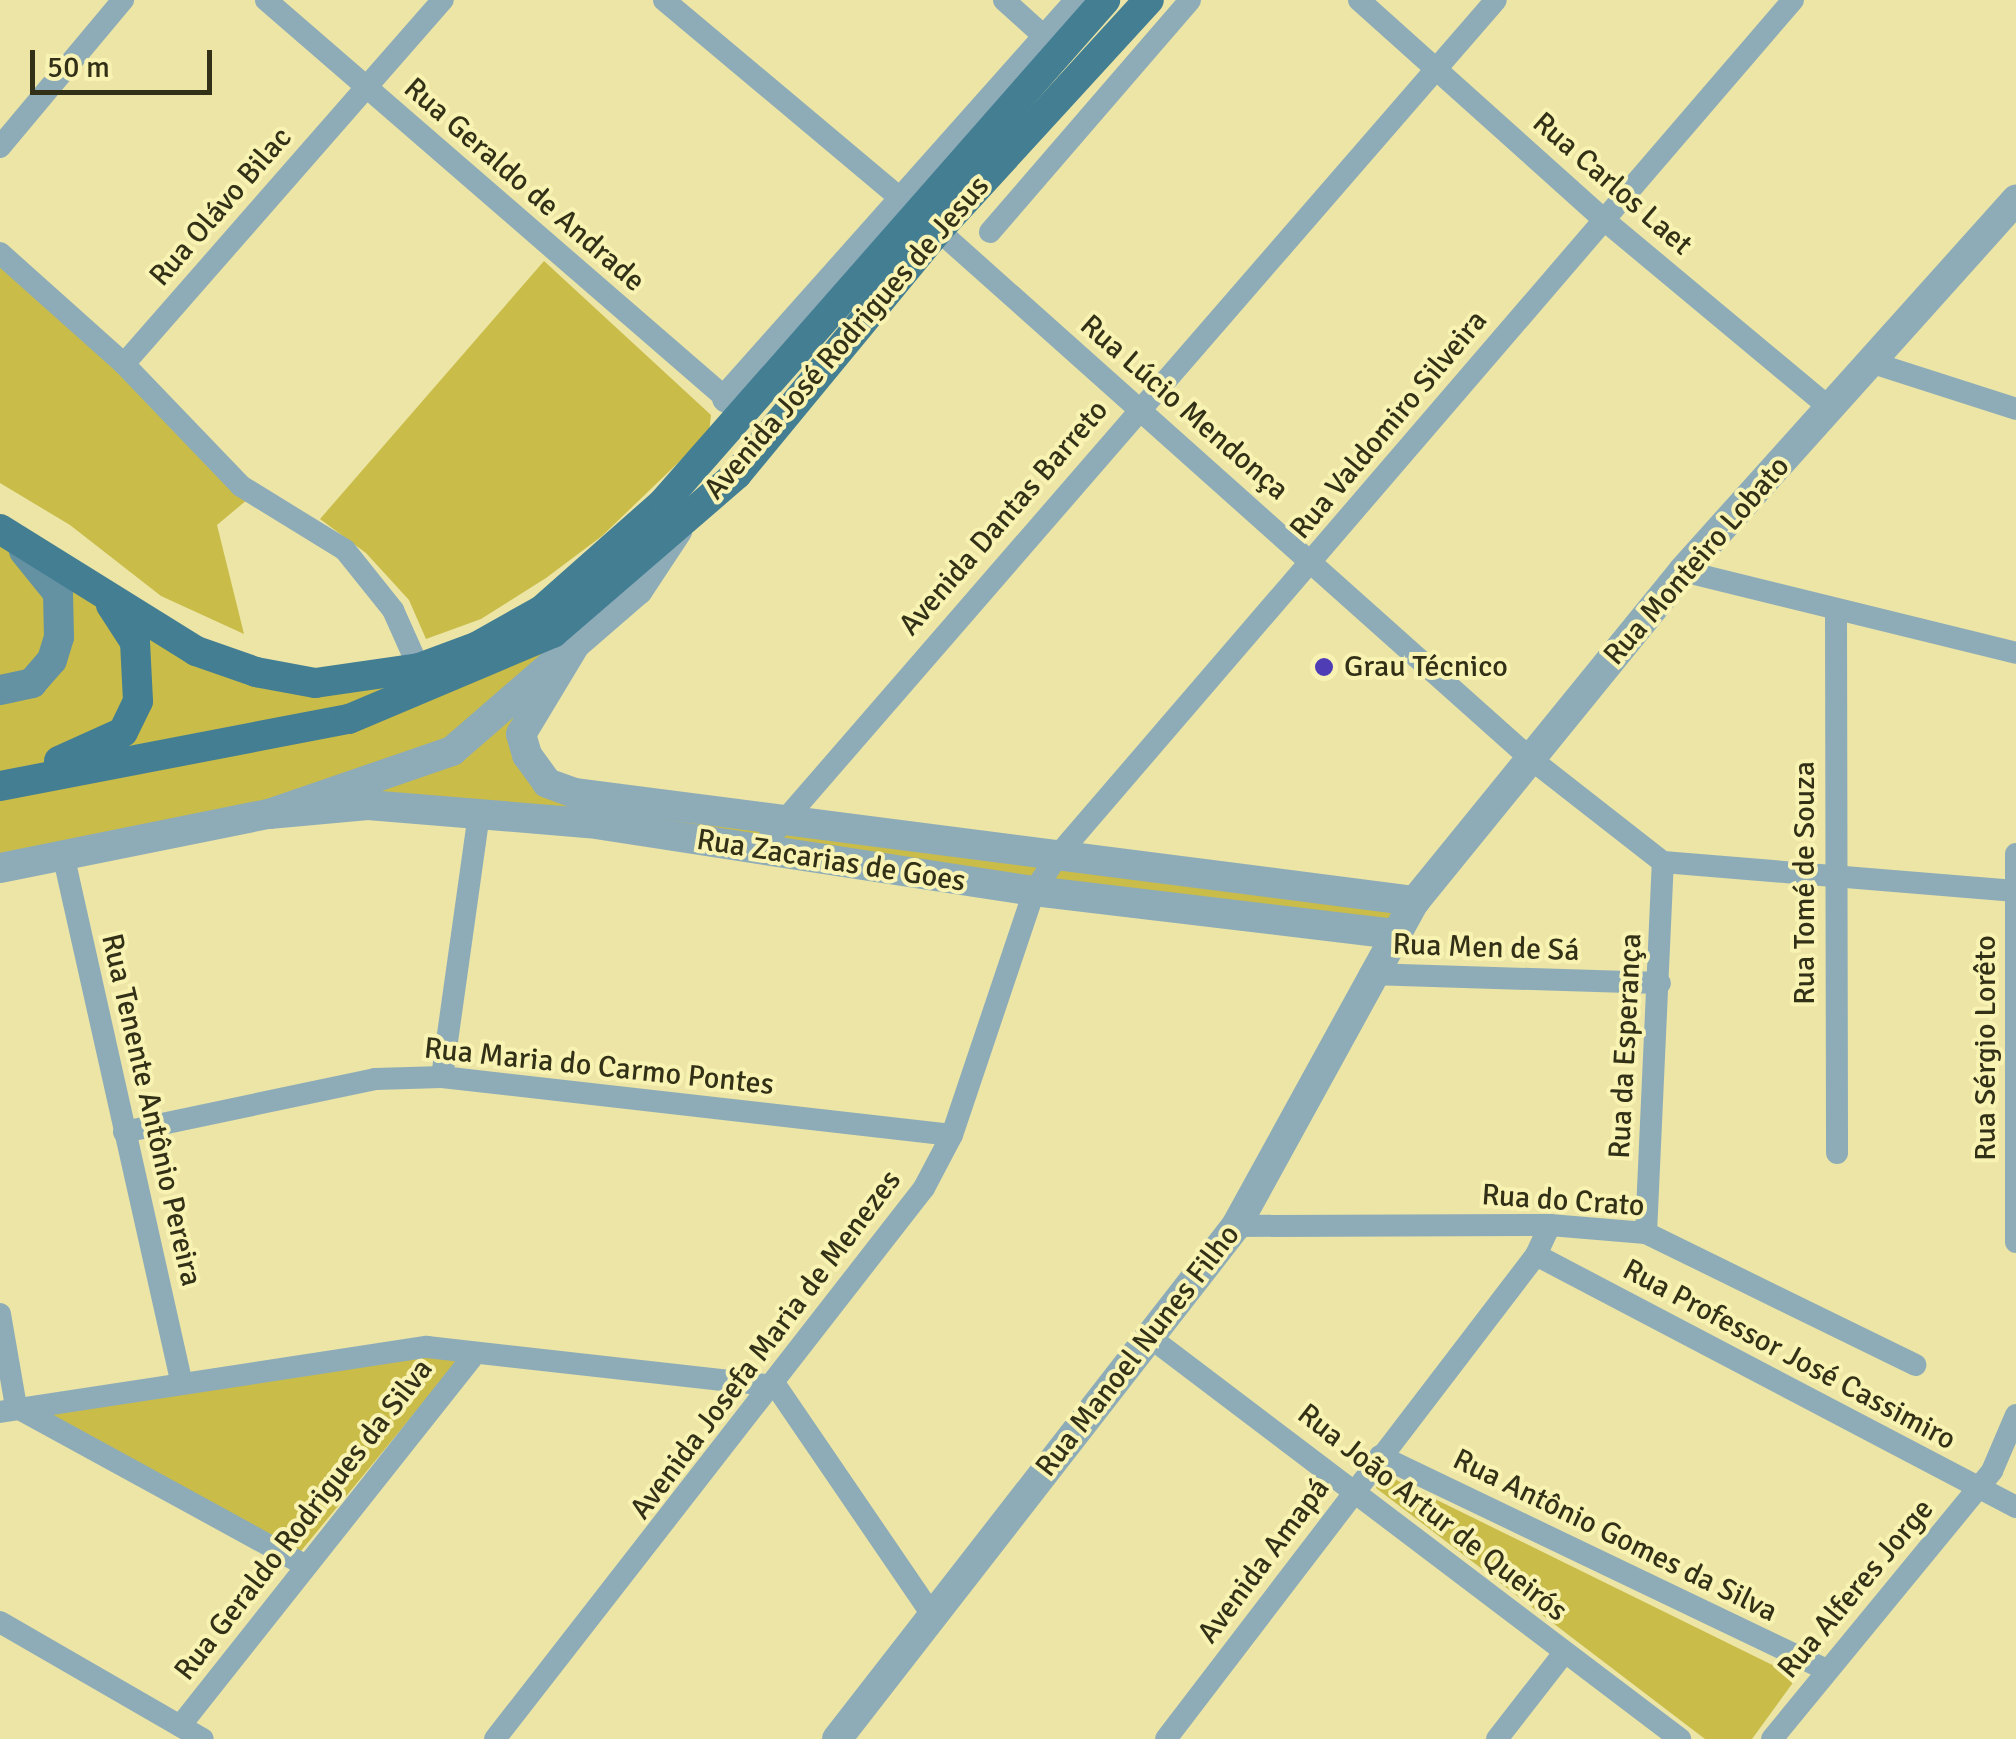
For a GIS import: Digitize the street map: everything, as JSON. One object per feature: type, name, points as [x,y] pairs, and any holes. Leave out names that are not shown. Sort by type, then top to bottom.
[{"type":"main road","name":"Avenida José Rodrigues de Jesus","points":[[5,532],[196,651],[256,672],[315,683],[418,668],[476,646],[542,610],[663,503],[736,406],[920,214],[1106,0]]},
{"type":"main road","name":"Avenida José Rodrigues de Jesus","points":[[10,784],[349,719],[553,632],[737,474],[920,214],[1149,0]]},
{"type":"main road","points":[[0,690],[32,683],[52,660],[62,614],[52,580],[5,532]]},
{"type":"main road","points":[[10,784],[123,732],[138,701],[135,642],[124,618],[86,580]]},
{"type":"street","points":[[0,147],[124,0]]},
{"type":"street","name":"Rua Geraldo de Andrade","points":[[266,0],[736,406]]},
{"type":"street","name":"Rua Olávo Bilac","points":[[124,364],[442,0]]},
{"type":"street","name":"Rua Lúcio Mendonça","points":[[664,0],[920,214],[1531,759],[1663,862]]},
{"type":"street","points":[[1004,0],[1047,39]]},
{"type":"street","name":"Avenida José Rodrigues de Jesus","points":[[920,214],[1047,39],[1081,0]]},
{"type":"street","name":"Avenida José Rodrigues de Jesus","points":[[990,232],[1190,0]]},
{"type":"street","name":"Rua Carlos Laet","points":[[1359,0],[1603,218],[1830,408]]},
{"type":"street","name":"Avenida Dantas Barreto","points":[[758,851],[783,816],[1496,0]]},
{"type":"street","name":"Rua Valdomiro Silveira","points":[[1034,891],[1059,854],[1793,0]]},
{"type":"street","name":"Rua Monteiro Lobato","points":[[1392,934],[1414,901],[1683,571],[2016,200]]},
{"type":"street","points":[[0,253],[124,364],[241,486],[344,550],[393,610],[418,668]]},
{"type":"street","points":[[1870,362],[2016,408]]},
{"type":"street","points":[[0,868],[270,814],[452,750],[638,590],[682,524]]},
{"type":"street","points":[[1683,571],[1836,613],[2016,652]]},
{"type":"street","name":"Rua Tomé de Souza","points":[[1836,613],[1837,1153]]},
{"type":"street","name":"Rua Zacarias de Goes","points":[[579,638],[522,734],[527,755],[547,783],[596,800],[783,816],[1414,901]]},
{"type":"street","name":"Rua Zacarias de Goes","points":[[270,814],[368,805],[590,823],[1034,891],[1392,934]]},
{"type":"street","points":[[442,1076],[480,815]]},
{"type":"street","name":"Rua Tenente Antônio Pereira","points":[[62,854],[181,1380]]},
{"type":"street","name":"Rua Sérgio Lorêto","points":[[2016,854],[2016,1242]]},
{"type":"street","points":[[1663,862],[1834,873],[2016,891]]},
{"type":"street","name":"Rua da Esperança","points":[[1646,1233],[1663,862]]},
{"type":"street","name":"Avenida Josefa Maria de Menezes","points":[[495,1739],[888,1242],[952,1134],[1034,891]]},
{"type":"street","name":"Rua Manoel Nunes Filho","points":[[838,1739],[1236,1226],[1392,934]]},
{"type":"street","name":"Rua Men de Sá","points":[[1370,974],[1660,984]]},
{"type":"street","name":"Rua Maria do Carmo Pontes","points":[[124,1132],[375,1079],[442,1076],[952,1134]]},
{"type":"street","name":"Rua do Crato","points":[[1236,1226],[1550,1225],[1646,1233],[1915,1365]]},
{"type":"street","name":"Avenida Amapá","points":[[1166,1739],[1536,1255],[1550,1225]]},
{"type":"street","name":"Rua Professor José Cassimiro","points":[[1536,1255],[2016,1508]]},
{"type":"street","points":[[0,1314],[8,1410]]},
{"type":"street","name":"Rua João Artur de Queirós","points":[[1148,1335],[1356,1488],[1564,1653],[1680,1739]]},
{"type":"street","points":[[8,1410],[390,1350],[476,1353],[776,1386],[934,1618]]},
{"type":"street","name":"Rua Geraldo Rodrigues da Silva","points":[[180,1726],[303,1564],[476,1353]]},
{"type":"street","points":[[8,1410],[303,1564]]},
{"type":"street","name":"Rua Alferes Jorge","points":[[1772,1739],[1824,1670],[1978,1489],[2015,1420]]},
{"type":"street","name":"Rua Antônio Gomes da Silva","points":[[1380,1456],[1824,1670]]},
{"type":"street","points":[[0,1622],[203,1739]]},
{"type":"street","points":[[1496,1739],[1564,1653]]},
{"type":"shaded area","points":[[544,261],[711,415],[709,433],[602,536],[546,578],[481,619],[426,639],[409,600],[366,553],[320,519]]},
{"type":"shaded area","points":[[0,262],[121,369],[248,499],[217,525],[244,634],[161,596],[70,525],[0,483]]},
{"type":"shaded area","points":[[0,532],[167,634],[315,683],[579,638],[540,720],[535,745],[562,787],[1413,899],[1391,933],[368,805],[0,870]]},
{"type":"shaded area","points":[[425,1353],[459,1359],[301,1551],[34,1411]]},
{"type":"shaded area","points":[[1382,1473],[1797,1677],[1752,1739],[1705,1739],[1376,1488]]},
{"type":"place","name":"Grau Técnico","points":[[1324,667]]}]
